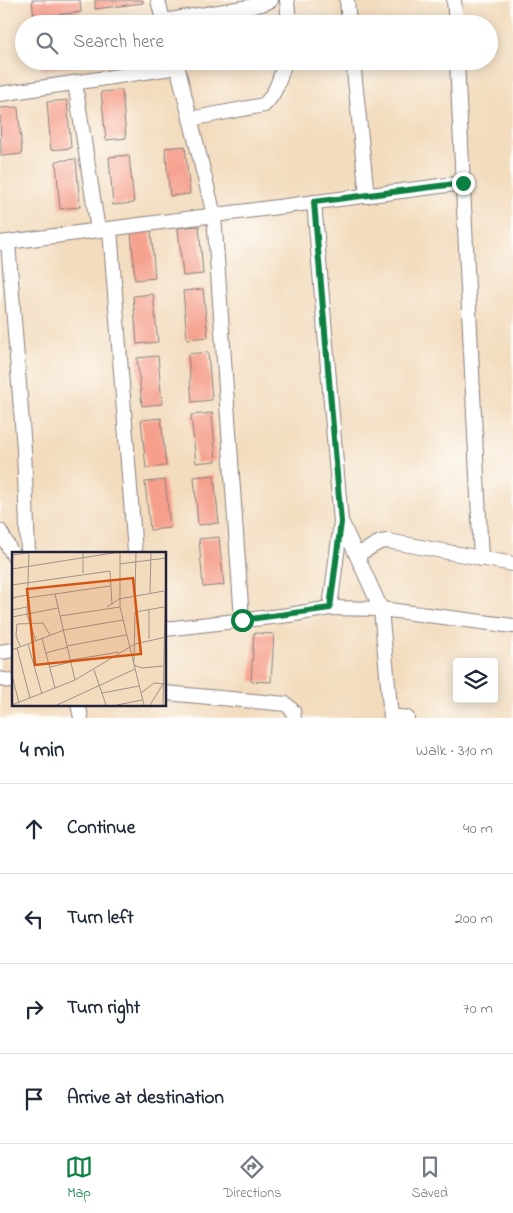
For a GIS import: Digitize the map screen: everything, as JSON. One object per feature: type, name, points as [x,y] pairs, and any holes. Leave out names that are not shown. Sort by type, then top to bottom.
[{"type":"street","points":[[158,0],[161,15]]},
{"type":"street","points":[[203,15],[265,4],[271,0]]},
{"type":"street","points":[[288,0],[288,15]]},
{"type":"street","points":[[346,0],[348,15]]},
{"type":"street","points":[[454,0],[455,15]]},
{"type":"street","points":[[0,94],[145,70]]},
{"type":"street","points":[[178,70],[214,215],[242,620]]},
{"type":"street","points":[[190,119],[264,105],[272,97],[282,70]]},
{"type":"street","points":[[354,70],[367,196]]},
{"type":"street","points":[[457,70],[481,559]]},
{"type":"street","points":[[75,83],[104,230],[135,552]]},
{"type":"street","points":[[28,552],[24,449],[4,243],[463,183]]},
{"type":"street","points":[[314,202],[341,522],[330,608]]},
{"type":"street","points":[[341,522],[381,609],[391,717],[407,718]]},
{"type":"street","points":[[0,531],[12,553]]},
{"type":"street","points":[[356,555],[380,542],[388,541],[513,564]]},
{"type":"street","points":[[166,629],[330,608],[381,609],[513,626]]},
{"type":"street","points":[[166,693],[286,704],[293,711],[294,718]]},
{"type":"building","points":[[32,0],[80,0],[81,12],[58,15],[34,15]]},
{"type":"building","points":[[95,0],[143,0],[143,3],[95,9]]},
{"type":"building","points":[[122,90],[126,138],[106,140],[101,92]]},
{"type":"building","points":[[67,100],[71,148],[51,150],[47,102]]},
{"type":"building","points":[[18,107],[22,154],[1,156],[0,108]]},
{"type":"building","points":[[185,146],[190,194],[170,196],[165,148]]},
{"type":"building","points":[[129,155],[134,203],[113,205],[109,157]]},
{"type":"building","points":[[76,159],[80,207],[60,209],[56,161]]},
{"type":"building","points":[[199,226],[203,274],[183,276],[178,228]]},
{"type":"building","points":[[151,230],[155,278],[135,280],[131,232]]},
{"type":"building","points":[[203,289],[208,337],[187,339],[183,291]]},
{"type":"building","points":[[153,294],[158,342],[137,344],[133,296]]},
{"type":"building","points":[[208,352],[212,400],[192,402],[188,354]]},
{"type":"building","points":[[158,356],[162,404],[142,406],[137,358]]},
{"type":"building","points":[[212,413],[216,461],[196,463],[191,415]]},
{"type":"building","points":[[161,418],[166,466],[146,468],[141,420]]},
{"type":"building","points":[[214,475],[219,523],[198,525],[194,477]]},
{"type":"building","points":[[165,480],[170,528],[150,530],[145,482]]},
{"type":"building","points":[[219,537],[224,585],[203,587],[199,539]]},
{"type":"building","points":[[254,633],[274,634],[271,682],[251,681]]},
{"type":"route","points":[[242,620],[330,608],[341,522],[314,202],[463,183]]}]
